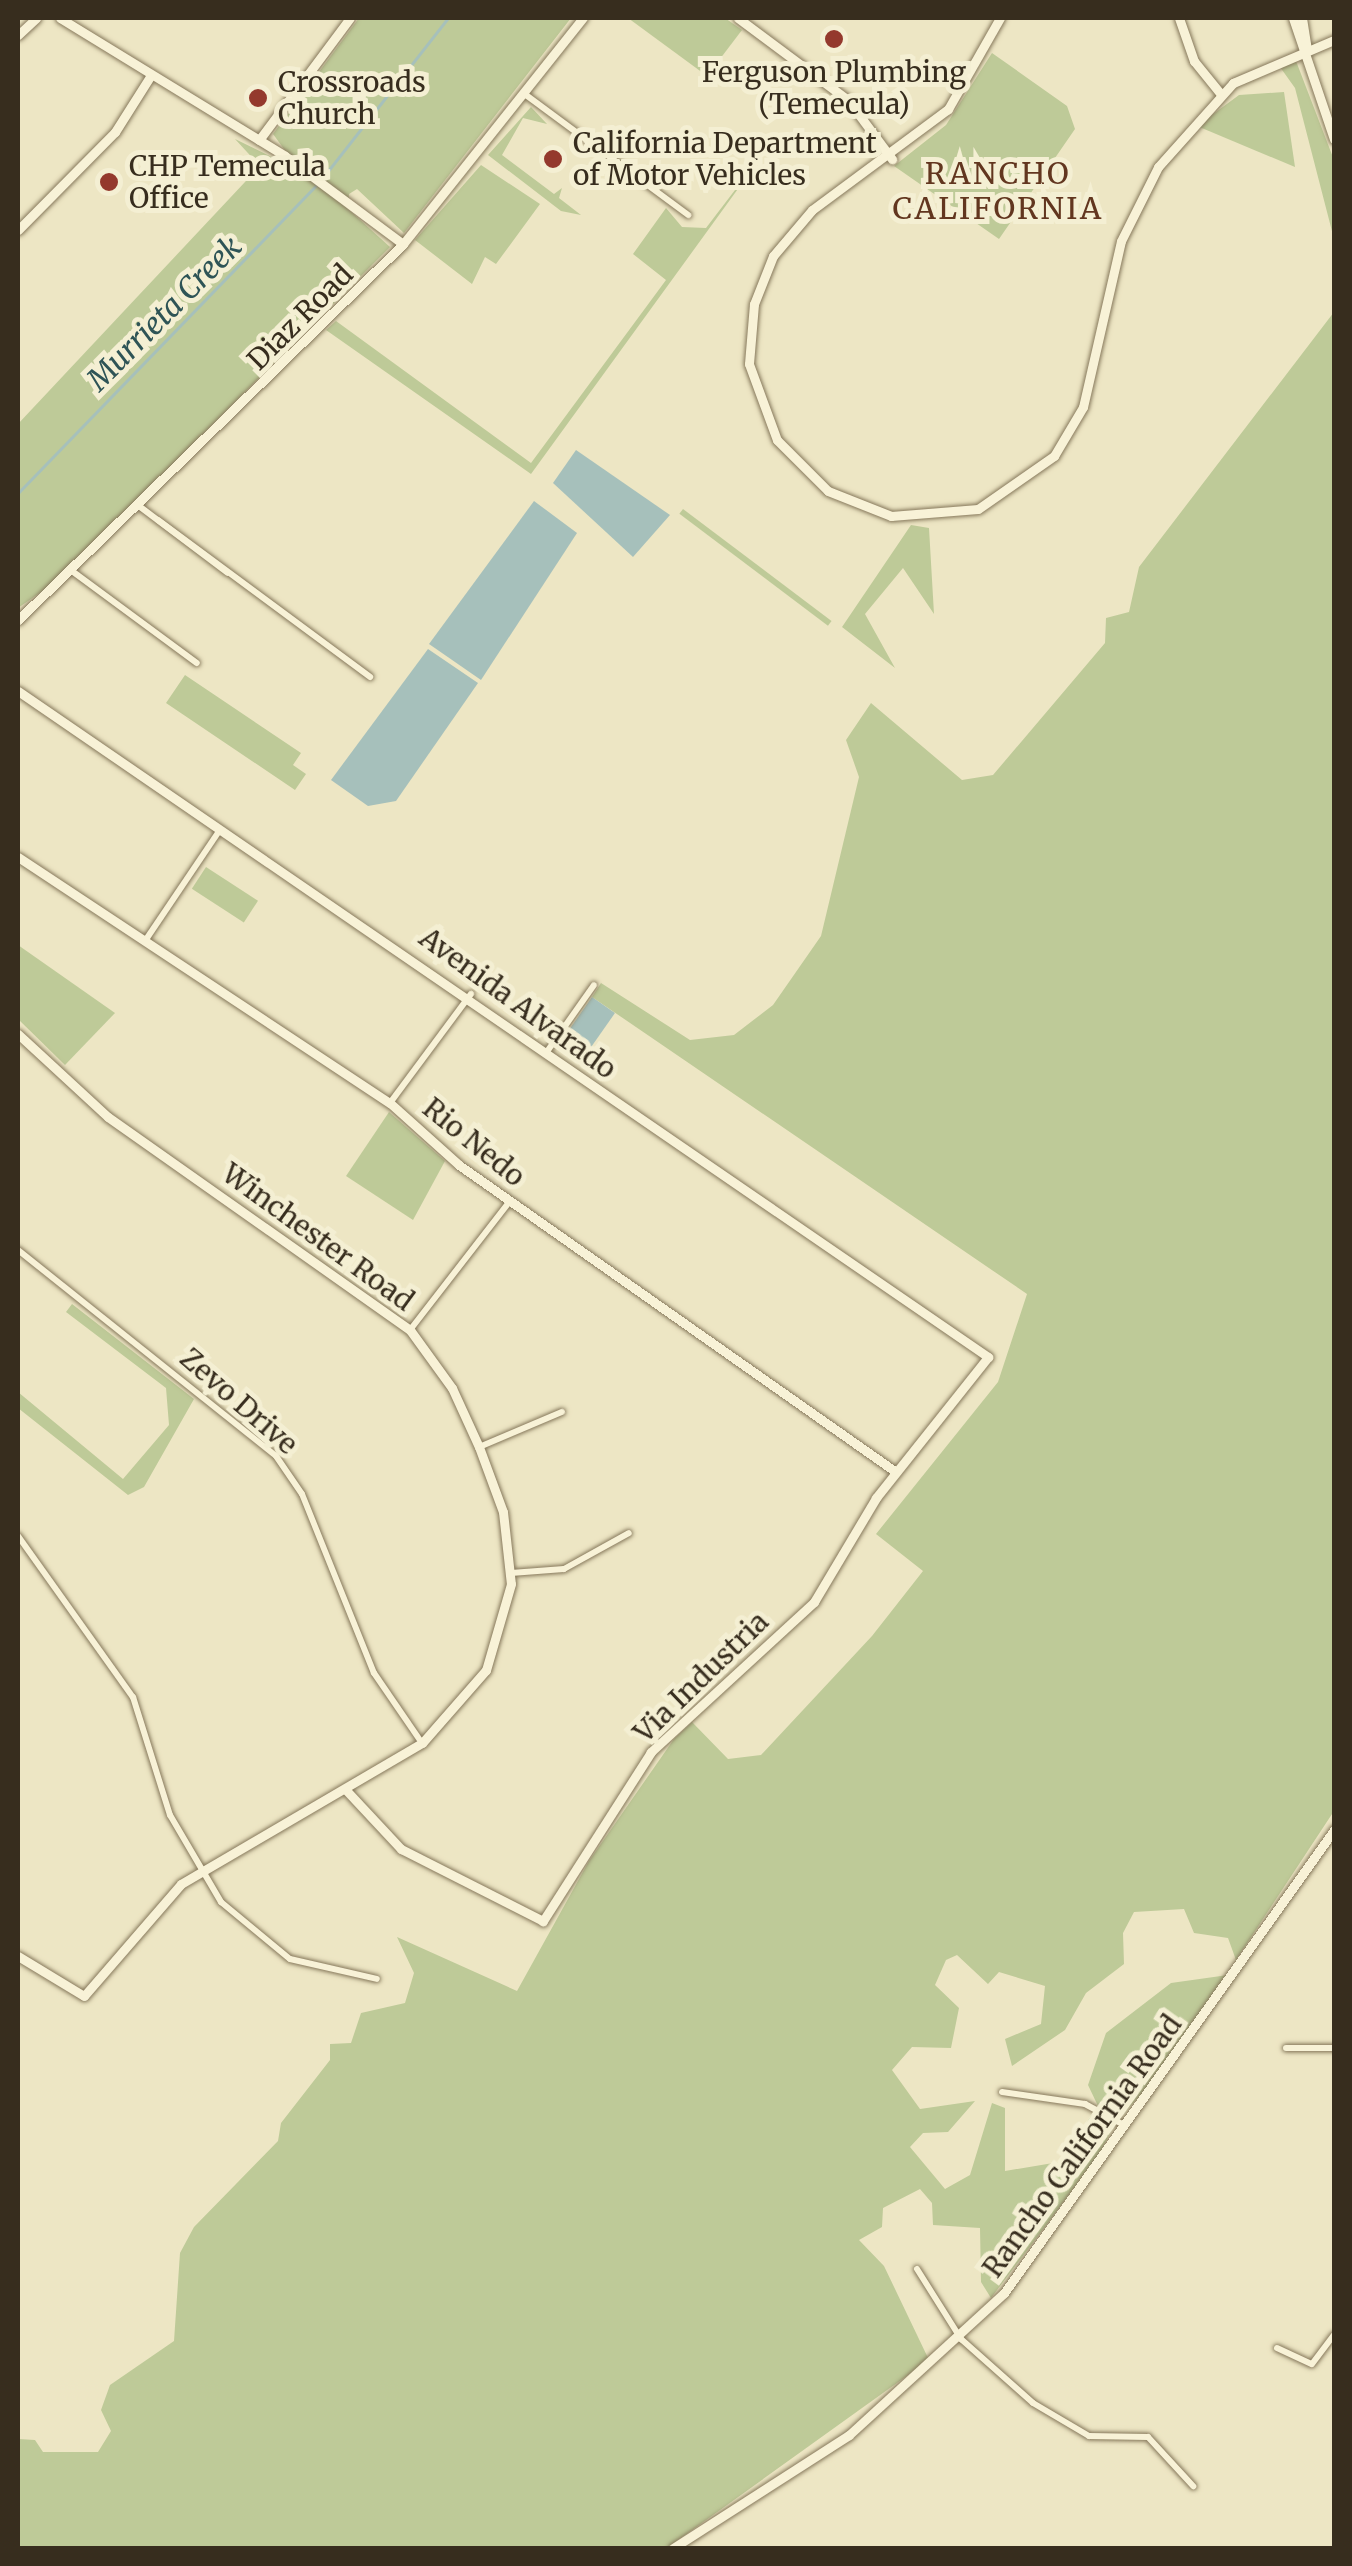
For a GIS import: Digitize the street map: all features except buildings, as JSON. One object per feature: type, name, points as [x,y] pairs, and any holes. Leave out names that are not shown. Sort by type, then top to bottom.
[{"type":"street","points":[[18,35],[36,18]]},
{"type":"street","points":[[60,18],[259,140],[404,244]]},
{"type":"street","points":[[259,140],[348,18]]},
{"type":"street","name":"Diaz Road","points":[[18,620],[404,244],[526,95],[583,18]]},
{"type":"street","points":[[738,18],[848,100],[892,159]]},
{"type":"street","points":[[1000,18],[948,109],[892,159],[812,210],[773,256],[754,304],[752,376],[777,440],[828,491],[891,516],[956,514],[1021,486],[1072,430],[1137,203],[1220,93],[1334,40]]},
{"type":"street","points":[[1179,18],[1194,61],[1220,93]]},
{"type":"street","points":[[1293,18],[1334,139]]},
{"type":"street","points":[[1302,18],[1307,52]]},
{"type":"street","points":[[18,230],[115,132],[152,76]]},
{"type":"street","points":[[526,95],[688,214]]},
{"type":"street","points":[[139,506],[370,677]]},
{"type":"street","points":[[72,570],[197,663]]},
{"type":"street","name":"Avenida Alvarado","points":[[18,690],[472,994],[546,1053],[988,1357]]},
{"type":"street","points":[[146,941],[222,826]]},
{"type":"street","name":"Rio Nedo","points":[[18,858],[390,1102],[510,1201],[896,1472]]},
{"type":"street","points":[[546,1053],[594,985]]},
{"type":"street","points":[[390,1102],[472,994]]},
{"type":"street","name":"Winchester Road","points":[[18,1034],[108,1117],[410,1330],[452,1388],[478,1447],[504,1512],[511,1572],[486,1670],[422,1742],[201,1872],[149,1911],[84,1996],[18,1956]]},
{"type":"street","points":[[410,1330],[510,1201]]},
{"type":"street","name":"Zevo Drive","points":[[18,1250],[276,1456],[302,1494],[374,1673],[422,1742]]},
{"type":"street","name":"Via Industria","points":[[346,1790],[400,1849],[543,1921],[651,1752],[814,1602],[896,1472],[988,1357]]},
{"type":"street","points":[[478,1447],[562,1412]]},
{"type":"street","points":[[511,1572],[578,1564],[629,1533]]},
{"type":"street","points":[[18,1536],[134,1698],[167,1806],[201,1872],[264,1943],[324,1972],[378,1979]]},
{"type":"street","name":"Rancho California Road","points":[[673,2548],[849,2435],[961,2339],[1049,2240],[1334,1830]]},
{"type":"street","points":[[1286,2048],[1334,2048]]},
{"type":"street","points":[[1002,2092],[1085,2104],[1126,2126]]},
{"type":"street","points":[[917,2269],[961,2339],[1078,2433],[1165,2446],[1193,2486]]},
{"type":"street","points":[[1277,2348],[1312,2364],[1334,2335]]},
{"type":"green space","points":[[359,18],[571,18],[404,233],[357,189],[349,194],[348,209],[390,247],[54,583],[18,608],[18,424],[260,166],[235,139],[300,171],[273,134]]},
{"type":"green space","points":[[628,18],[725,18],[742,30],[707,76]]},
{"type":"green space","points":[[992,53],[1067,106],[1075,129],[999,239],[894,166],[946,125]]},
{"type":"green space","points":[[1296,61],[1334,160],[1334,239],[1295,88],[1280,67]]},
{"type":"green space","points":[[1284,92],[1295,167],[1197,126],[1239,95]]},
{"type":"green space","points":[[531,107],[547,124],[523,118],[502,155],[554,194],[562,188],[559,198],[581,215],[561,211],[488,155]]},
{"type":"green space","points":[[780,131],[531,474],[326,330],[336,321],[531,463],[666,280],[633,254],[666,208],[682,227],[706,228]]},
{"type":"green space","points":[[481,165],[540,204],[496,264],[485,257],[472,284],[415,240]]},
{"type":"green space","points":[[1334,312],[1334,1811],[1236,1960],[1228,1938],[1194,1933],[1184,1909],[1134,1912],[1123,1933],[1124,1964],[1086,1993],[1065,2030],[1012,2066],[1005,2039],[1041,2024],[1045,1986],[999,1972],[988,1984],[957,1955],[946,1960],[935,1985],[959,2008],[951,2048],[912,2047],[892,2070],[920,2109],[975,2101],[948,2132],[923,2133],[910,2147],[945,2189],[970,2175],[992,2103],[1005,2108],[1005,2171],[1059,2162],[1098,2106],[1088,2085],[1106,2033],[1171,1983],[1228,1975],[1146,2089],[1123,2114],[1107,2114],[1111,2131],[1099,2155],[991,2298],[981,2282],[980,2228],[933,2225],[932,2203],[920,2189],[883,2208],[882,2227],[859,2240],[884,2266],[929,2360],[667,2548],[18,2548],[18,2439],[35,2440],[43,2452],[98,2452],[111,2431],[101,2410],[110,2385],[174,2341],[180,2253],[194,2227],[278,2141],[281,2123],[330,2060],[330,2044],[351,2043],[361,2013],[405,2003],[414,1973],[397,1937],[517,1991],[589,1861],[674,1739],[692,1722],[728,1759],[761,1755],[872,1636],[923,1571],[876,1534],[998,1382],[1027,1294],[592,997],[601,983],[690,1040],[734,1035],[773,1005],[821,936],[859,777],[846,740],[871,703],[962,780],[993,775],[1105,643],[1106,618],[1129,612],[1139,567]]},
{"type":"green space","points":[[683,509],[832,621],[828,626],[679,514]]},
{"type":"green space","points":[[911,525],[929,528],[934,614],[903,568],[865,614],[895,668],[842,627]]},
{"type":"green space","points":[[185,675],[301,753],[293,765],[306,774],[295,790],[166,703]]},
{"type":"green space","points":[[206,867],[258,901],[244,923],[192,889]]},
{"type":"green space","points":[[18,945],[115,1013],[65,1065],[18,1019]]},
{"type":"green space","points":[[389,1112],[445,1161],[413,1220],[346,1176]]},
{"type":"green space","points":[[72,1304],[194,1399],[144,1487],[128,1495],[18,1408],[18,1392],[123,1479],[169,1425],[166,1388],[66,1312]]},
{"type":"water","points":[[576,450],[670,515],[633,557],[553,483]]},
{"type":"water","points":[[534,501],[577,533],[481,680],[429,644]]},
{"type":"water","points":[[428,649],[478,683],[396,801],[368,806],[331,780]]},
{"type":"water","points":[[592,997],[615,1013],[580,1063],[557,1047]]},
{"type":"waterway","name":"Murrieta Creek","points":[[321,180],[448,18]]},
{"type":"waterway","name":"Murrieta Creek","points":[[18,493],[316,186]]},
{"type":"place","name":"Ferguson Plumbing (Temecula)","points":[[834,39]]},
{"type":"place","name":"Crossroads Church","points":[[258,98]]},
{"type":"place","name":"California Department of Motor Vehicles","points":[[553,159]]},
{"type":"place","name":"CHP Temecula Office","points":[[109,182]]},
{"type":"district","name":"RANCHO CALIFORNIA","points":[[998,190]]}]
